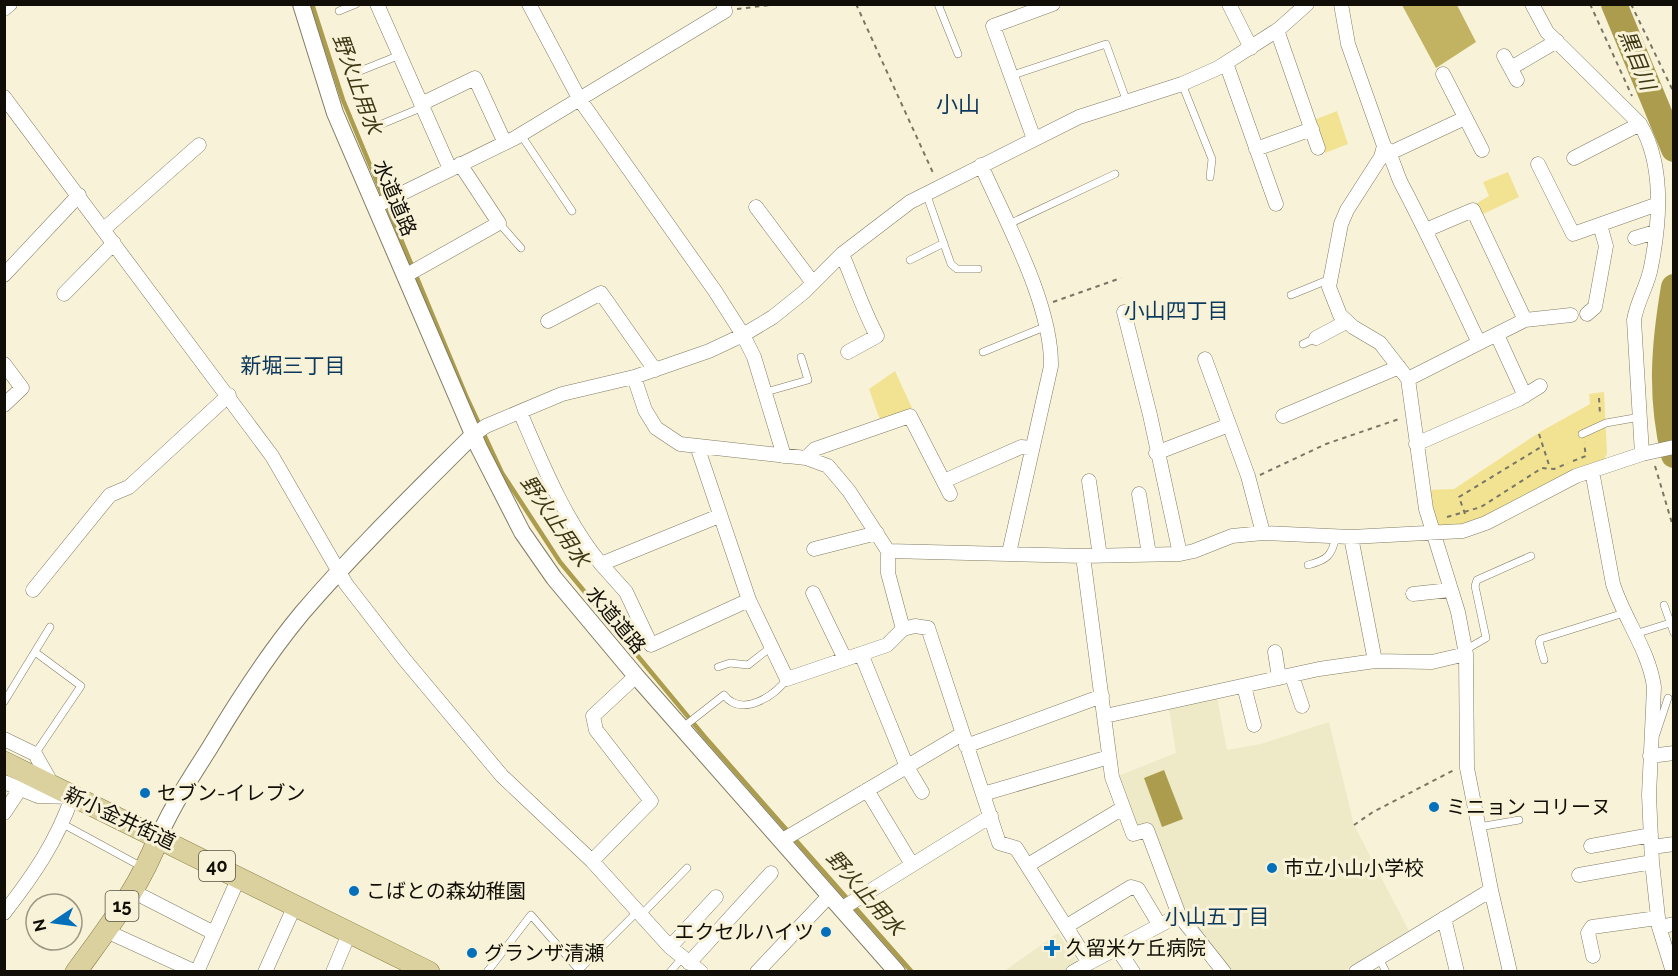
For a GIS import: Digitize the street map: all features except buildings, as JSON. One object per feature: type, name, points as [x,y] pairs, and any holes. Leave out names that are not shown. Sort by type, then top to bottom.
[{"type":"main road","name":"新小金井街道","points":[[4,762],[72,797],[159,836],[296,903],[350,931],[402,965],[429,972]]},
{"type":"main road","name":"15","points":[[79,971],[132,891],[145,869],[159,836]]},
{"type":"street","points":[[4,9],[10,4]]},
{"type":"street","name":"水道道路","points":[[301,4],[327,92],[405,276],[473,435],[512,515],[532,548],[554,578],[636,676],[687,725],[843,902],[897,972]]},
{"type":"street","points":[[377,4],[422,105],[455,167],[499,223],[405,276]]},
{"type":"street","points":[[529,4],[580,100],[715,291],[743,335],[766,392],[773,426],[784,456]]},
{"type":"street","points":[[1034,139],[993,26],[1053,4]]},
{"type":"street","points":[[1229,4],[1251,48]]},
{"type":"street","points":[[159,836],[168,815],[254,677],[302,613],[473,435],[486,426],[562,394],[634,377],[709,351],[743,335],[773,317],[813,283],[842,254],[886,219],[926,193],[1079,117],[1182,84],[1226,63],[1277,30],[1307,4]]},
{"type":"street","points":[[1341,4],[1348,44],[1394,169],[1426,230],[1479,344]]},
{"type":"street","points":[[888,551],[1083,556],[1180,554],[1232,536],[1263,533],[1351,537],[1430,527],[1478,527],[1562,483],[1657,451],[1640,417],[1635,320],[1636,307],[1651,269],[1659,204],[1647,135],[1640,124],[1557,42],[1540,21],[1532,4]]},
{"type":"street","points":[[376,206],[521,135],[724,8]]},
{"type":"street","points":[[1277,30],[1318,148]]},
{"type":"street","points":[[1511,68],[1557,42]]},
{"type":"street","points":[[1226,63],[1276,204]]},
{"type":"street","points":[[1443,74],[1482,150]]},
{"type":"street","points":[[422,105],[475,78],[505,143]]},
{"type":"street","points":[[4,96],[229,395],[272,456],[340,573],[404,659],[502,776],[592,861],[670,947],[701,972]]},
{"type":"street","points":[[1465,118],[1387,150],[1381,157],[1347,210],[1330,279],[1333,302],[1346,322],[1380,343],[1408,379],[1430,527],[1458,612],[1465,652],[1467,763],[1491,890],[1510,972]]},
{"type":"street","points":[[1574,158],[1640,124]]},
{"type":"street","points":[[1256,148],[1312,129]]},
{"type":"street","points":[[104,229],[199,146]]},
{"type":"street","points":[[1538,164],[1574,234],[1659,204]]},
{"type":"street","points":[[981,165],[1042,306],[1052,341],[1051,366],[1009,553]]},
{"type":"street","points":[[4,275],[79,195]]},
{"type":"street","points":[[756,207],[813,283]]},
{"type":"street","points":[[1426,230],[1473,210],[1525,320]]},
{"type":"street","points":[[1587,314],[1595,307],[1606,246],[1600,225]]},
{"type":"street","points":[[1635,238],[1655,232]]},
{"type":"street","points":[[64,294],[114,243]]},
{"type":"street","points":[[842,254],[861,296],[863,309],[877,336],[848,352]]},
{"type":"street","points":[[548,321],[601,293],[655,370]]},
{"type":"street","points":[[1124,312],[1150,415],[1156,453],[1180,554]]},
{"type":"street","points":[[1408,379],[1525,320],[1571,315]]},
{"type":"street","points":[[1316,338],[1346,322]]},
{"type":"street","points":[[1497,335],[1525,396]]},
{"type":"street","points":[[1205,359],[1249,480],[1263,533]]},
{"type":"street","points":[[4,364],[22,388],[4,405]]},
{"type":"street","points":[[1283,416],[1399,367]]},
{"type":"street","points":[[634,377],[645,410],[656,428],[680,444],[806,458],[828,466],[849,491],[888,551],[888,573],[903,629]]},
{"type":"street","points":[[1416,444],[1525,396],[1540,386]]},
{"type":"street","points":[[33,590],[110,495],[129,488],[229,395]]},
{"type":"street","points":[[520,412],[541,461],[588,548],[626,591],[651,645],[749,600]]},
{"type":"street","points":[[806,458],[815,449],[910,416],[950,494]]},
{"type":"street","points":[[1156,453],[1228,425]]},
{"type":"street","points":[[697,446],[749,600],[788,679],[845,659],[862,656],[886,645],[903,629],[915,626],[928,628],[999,843],[1016,848],[1089,963]]},
{"type":"street","points":[[944,481],[1021,447],[1032,448]]},
{"type":"street","points":[[1592,471],[1613,584],[1624,613],[1652,670],[1654,687],[1650,752],[1652,862],[1658,922],[1673,972]]},
{"type":"street","points":[[1089,481],[1100,556]]},
{"type":"street","points":[[1139,494],[1149,554]]},
{"type":"street","points":[[601,564],[719,516]]},
{"type":"street","points":[[814,549],[877,533]]},
{"type":"street","points":[[1351,537],[1375,661]]},
{"type":"street","points":[[1083,556],[1112,777],[1133,834],[1147,830],[1179,915],[1224,972]]},
{"type":"street","points":[[1413,594],[1450,590]]},
{"type":"street","points":[[813,593],[845,659]]},
{"type":"street","points":[[1275,652],[1285,677],[1302,706]]},
{"type":"street","points":[[1105,716],[1285,677],[1375,661],[1432,662],[1465,652]]},
{"type":"street","points":[[862,656],[907,767],[922,792]]},
{"type":"street","points":[[592,861],[651,801],[596,730],[593,716],[636,676]]},
{"type":"street","points":[[1244,686],[1254,724]]},
{"type":"street","points":[[787,837],[907,767],[964,740],[1102,696]]},
{"type":"street","points":[[4,739],[35,754],[53,786]]},
{"type":"street","points":[[1650,752],[1674,753]]},
{"type":"street","points":[[984,795],[1109,757]]},
{"type":"street","points":[[4,782],[38,796],[72,797],[63,824],[36,873],[4,913]]},
{"type":"street","points":[[4,813],[20,789]]},
{"type":"street","points":[[867,790],[911,864]]},
{"type":"street","points":[[1028,865],[1123,808]]},
{"type":"street","points":[[757,972],[843,902],[991,816]]},
{"type":"street","points":[[1591,846],[1652,841],[1674,844]]},
{"type":"street","points":[[1579,875],[1652,862]]},
{"type":"street","points":[[685,960],[771,873]]},
{"type":"street","points":[[106,931],[196,972],[239,877]]},
{"type":"street","points":[[1067,926],[1131,887],[1138,889],[1160,924]]},
{"type":"street","points":[[1356,972],[1491,890]]},
{"type":"street","points":[[132,891],[214,933]]},
{"type":"street","points":[[670,947],[716,897]]},
{"type":"street","points":[[265,972],[296,903]]},
{"type":"street","points":[[1073,972],[1179,915]]},
{"type":"street","points":[[1444,918],[1457,972]]},
{"type":"street","points":[[1593,956],[1588,933],[1592,927],[1658,922],[1674,924]]},
{"type":"street","points":[[333,972],[350,931]]},
{"type":"street","points":[[1117,948],[1134,972]]},
{"type":"lane","points":[[339,11],[356,4]]},
{"type":"lane","points":[[938,4],[958,54]]},
{"type":"lane","points":[[1010,76],[1106,44],[1127,102]]},
{"type":"lane","points":[[360,71],[400,55]]},
{"type":"lane","points":[[1182,84],[1212,159],[1210,177]]},
{"type":"lane","points":[[382,124],[422,105]]},
{"type":"lane","points":[[521,135],[572,211]]},
{"type":"lane","points":[[1007,225],[1115,174]]},
{"type":"lane","points":[[926,193],[951,264],[957,269],[978,269]]},
{"type":"lane","points":[[499,223],[521,248]]},
{"type":"lane","points":[[910,260],[944,243]]},
{"type":"lane","points":[[1290,295],[1330,279]]},
{"type":"lane","points":[[983,352],[1047,326]]},
{"type":"lane","points":[[1303,344],[1316,338]]},
{"type":"lane","points":[[766,392],[808,380],[801,357]]},
{"type":"lane","points":[[1582,434],[1600,426],[1640,417]]},
{"type":"lane","points":[[1308,565],[1326,560],[1330,556],[1336,536]]},
{"type":"lane","points":[[1465,652],[1486,638],[1475,586],[1477,580],[1531,556]]},
{"type":"lane","points":[[1664,605],[1674,633]]},
{"type":"lane","points":[[1544,660],[1539,642],[1541,639],[1624,613]]},
{"type":"lane","points":[[1635,634],[1670,622]]},
{"type":"lane","points":[[4,702],[50,627]]},
{"type":"lane","points":[[718,667],[730,663],[748,665],[771,647]]},
{"type":"lane","points":[[35,652],[81,686],[35,754]]},
{"type":"lane","points":[[687,725],[724,695],[728,701],[748,705],[760,702],[788,679]]},
{"type":"lane","points":[[1650,752],[1668,698]]},
{"type":"lane","points":[[1479,827],[1519,820]]},
{"type":"lane","points":[[63,824],[145,869]]},
{"type":"lane","points":[[487,972],[531,915],[580,971],[687,868]]},
{"type":"lane","points":[[1379,958],[1386,972]]},
{"type":"lane","points":[[670,972],[685,960]]},
{"type":"path","points":[[724,8],[778,4]]},
{"type":"path","points":[[856,4],[939,186]]},
{"type":"path","points":[[1590,4],[1640,112],[1640,124]]},
{"type":"path","points":[[1631,4],[1674,93]]},
{"type":"path","points":[[1042,306],[1122,278]]},
{"type":"path","points":[[1599,398],[1600,426]]},
{"type":"path","points":[[1249,480],[1336,441],[1414,414]]},
{"type":"path","points":[[1539,434],[1541,447],[1550,468]]},
{"type":"path","points":[[1430,527],[1481,507],[1542,468],[1550,468],[1586,456],[1582,434]]},
{"type":"path","points":[[1465,514],[1459,497],[1541,447]]},
{"type":"path","points":[[1657,451],[1674,530]]},
{"type":"path","points":[[1354,825],[1373,812],[1467,763]]},
{"type":"shaded area","points":[[1402,5],[1457,5],[1476,42],[1436,68]]},
{"type":"shaded area","points":[[1337,111],[1348,144],[1325,153],[1314,120]]},
{"type":"shaded area","points":[[1508,172],[1519,197],[1481,215],[1477,203],[1489,196],[1483,182]]},
{"type":"shaded area","points":[[895,371],[912,408],[880,420],[869,389]]},
{"type":"shaded area","points":[[1604,392],[1607,453],[1604,461],[1470,523],[1437,528],[1427,490],[1454,489],[1540,432],[1590,404],[1589,394]]},
{"type":"shaded area","name":"市立小山小学校","points":[[1217,697],[1227,750],[1261,744],[1329,722],[1354,825],[1410,933],[1344,971],[1232,971],[1183,909],[1150,822],[1137,827],[1118,776],[1176,753],[1169,709]]},
{"type":"shaded area","points":[[1164,770],[1183,819],[1162,827],[1144,778]]},
{"type":"shaded area","name":"久留米ケ丘病院","points":[[1058,933],[1078,963],[1065,971],[1003,972]]},
{"type":"waterway","name":"野火止用水","points":[[312,4],[343,100],[467,398],[502,473],[560,562],[704,736],[912,972]]},
{"type":"waterway","name":"黒目川","points":[[1614,4],[1674,149]]},
{"type":"waterway","name":"黒目川","points":[[1674,287],[1665,371],[1667,412],[1674,455]]},
{"type":"place","name":"セブン-イレブン","points":[[145,793]]},
{"type":"place","name":"ミニョン コリーヌ","points":[[1434,807]]},
{"type":"place","name":"市立小山小学校","points":[[1272,868]]},
{"type":"place","name":"こばとの森幼稚園","points":[[354,891]]},
{"type":"place","name":"エクセルハイツ","points":[[826,932]]},
{"type":"place","name":"久留米ケ丘病院","points":[[1052,948]]},
{"type":"place","name":"グランザ清瀬","points":[[472,953]]},
{"type":"district","name":"小山","points":[[958,104]]},
{"type":"district","name":"小山四丁目","points":[[1176,311]]},
{"type":"district","name":"新堀三丁目","points":[[293,366]]},
{"type":"district","name":"小山五丁目","points":[[1217,917]]}]
